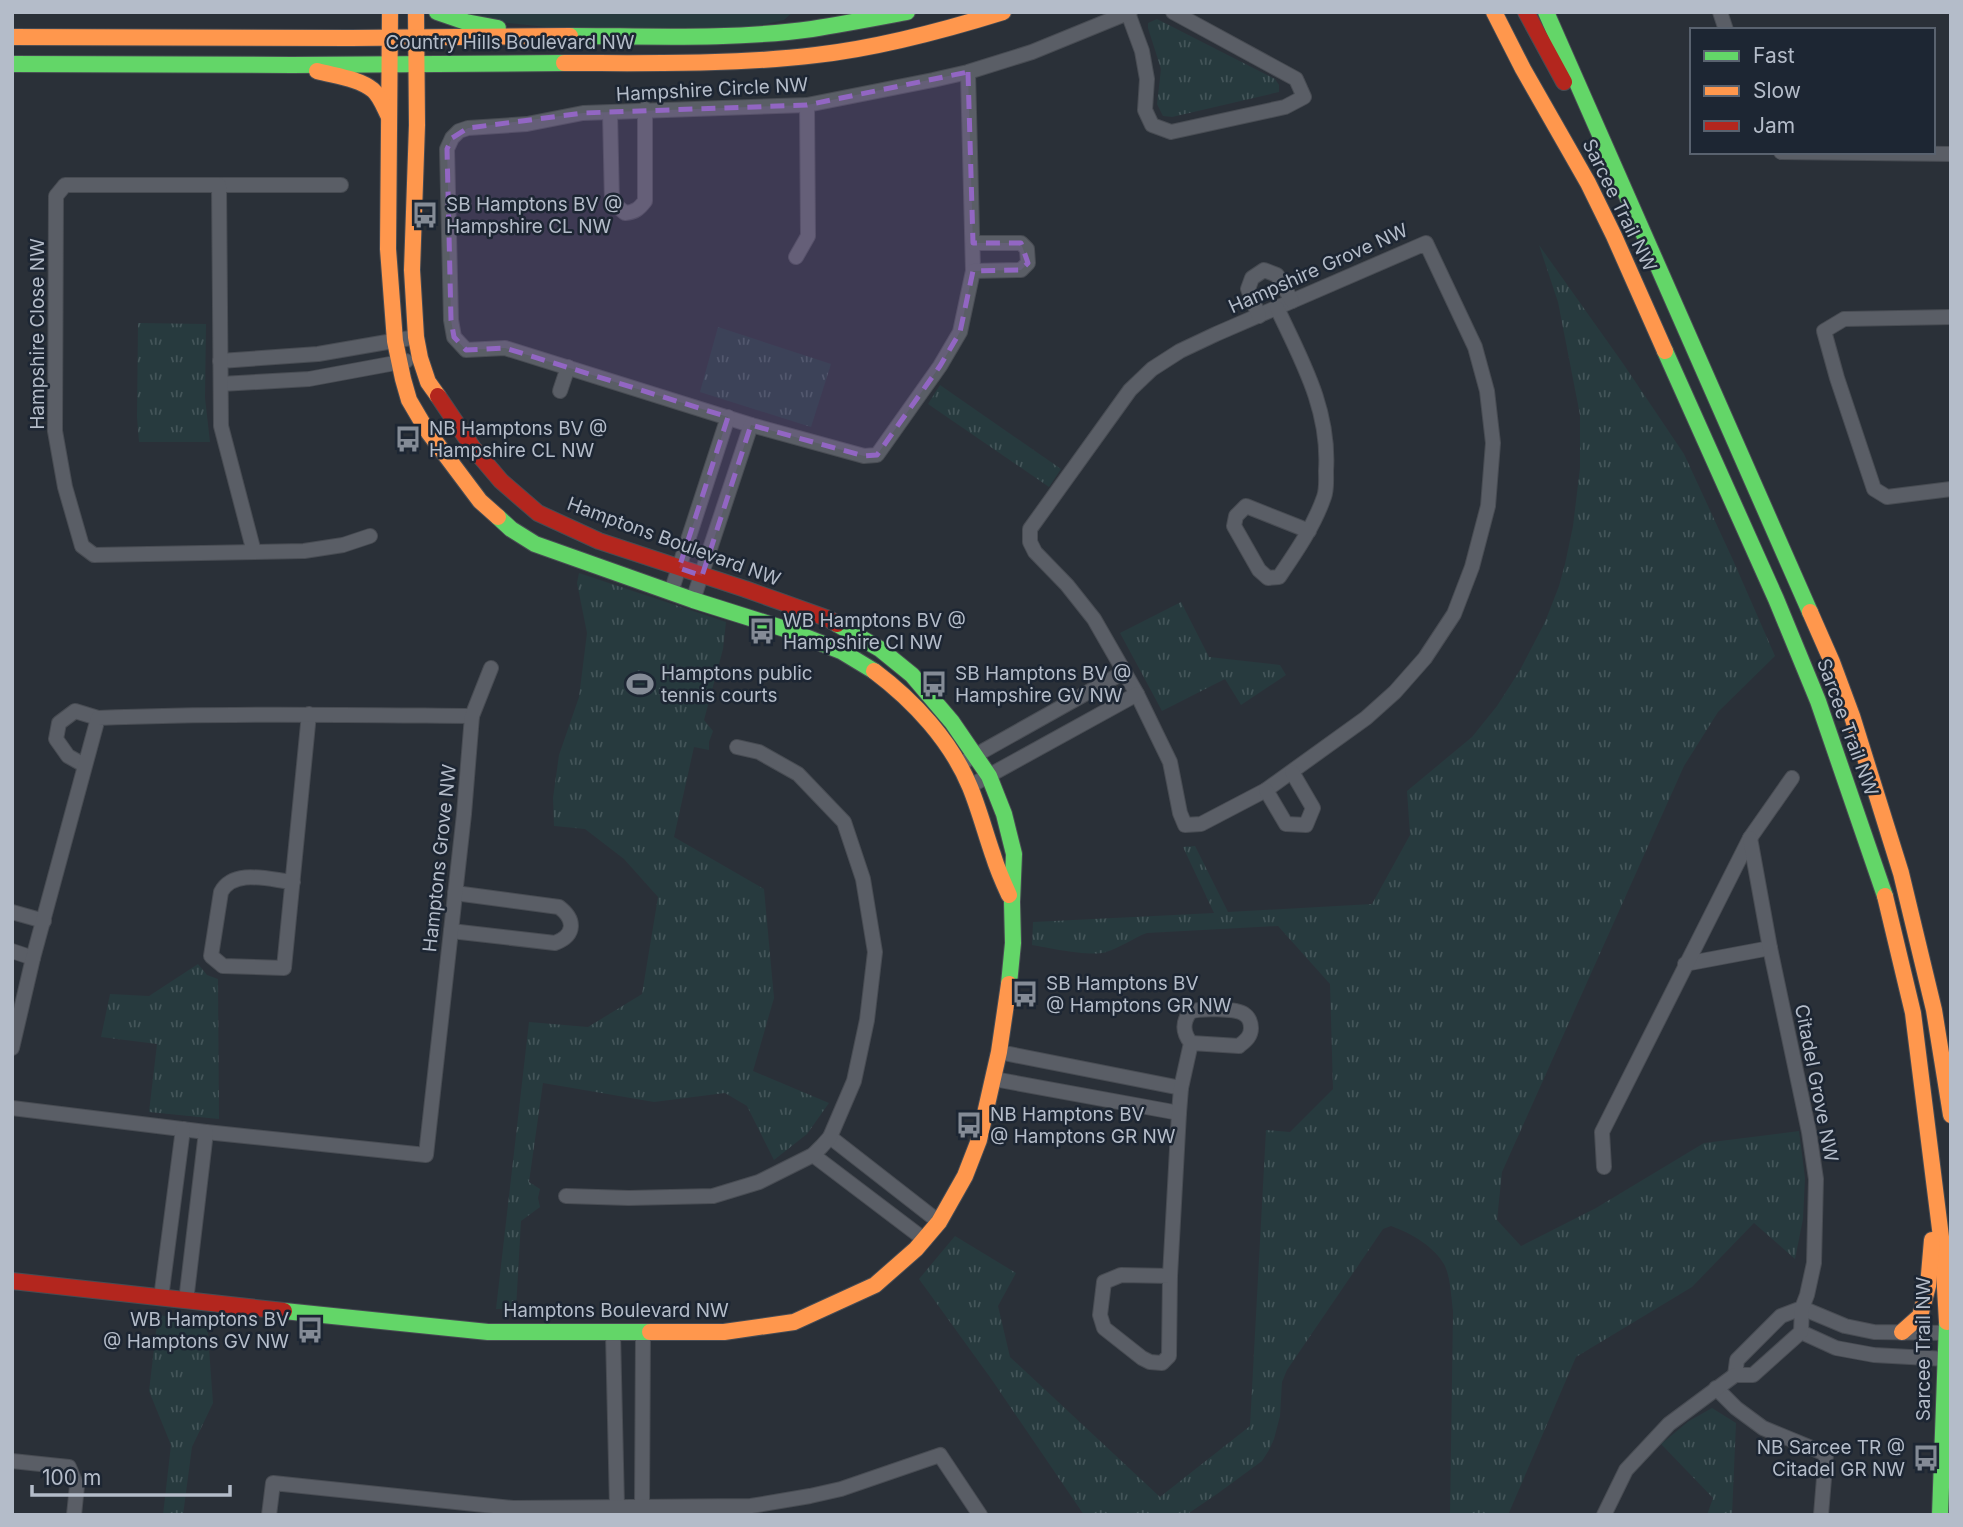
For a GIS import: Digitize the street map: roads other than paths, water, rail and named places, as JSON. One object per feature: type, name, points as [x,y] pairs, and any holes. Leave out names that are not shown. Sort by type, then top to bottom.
[{"type":"main road","name":"Hamptons Boulevard NW","points":[[390,12],[388,250],[395,341],[409,400],[426,429],[480,501],[511,529],[535,544],[796,633],[841,651],[899,690],[938,732],[970,786],[994,859],[1012,902]]},
{"type":"main road","name":"Hamptons Boulevard NW","points":[[12,1280],[488,1332],[724,1332],[794,1322],[874,1285],[925,1240],[939,1222],[965,1176],[979,1140],[999,1052],[1013,943],[1014,854],[1004,814],[989,776],[952,722],[912,676],[880,649],[829,619],[599,541],[538,513],[501,481],[473,447],[428,382],[416,337],[412,270],[416,175],[416,12]]},
{"type":"main road","points":[[437,12],[466,22],[558,36]]},
{"type":"main road","name":"Country Hills Boulevard NW","points":[[12,37],[716,35],[823,27],[907,12]]},
{"type":"main road","name":"Country Hills Boulevard NW","points":[[12,64],[731,62],[792,58],[871,46],[967,24],[1003,12]]},
{"type":"main road","name":"Sarcee Trail NW","points":[[1494,12],[1523,69],[1583,173],[1614,236],[1776,599],[1818,701],[1882,884],[1913,1013],[1943,1253],[1949,1333],[1940,1515]]},
{"type":"main road","points":[[1526,12],[1566,87],[1593,122]]},
{"type":"main road","name":"Sarcee Trail NW","points":[[1546,12],[1800,588],[1852,716],[1904,885],[1934,1010],[1951,1115]]},
{"type":"main road","points":[[292,65],[346,79],[372,90],[389,117]]},
{"type":"main road","points":[[1902,1332],[1920,1316],[1928,1286],[1936,1208]]},
{"type":"street","points":[[968,72],[1032,52],[1129,13],[1142,51],[1147,79],[1145,110],[1152,125],[1171,132],[1285,107],[1304,97],[1296,79],[1173,12]]},
{"type":"street","name":"Hampshire Circle NW","points":[[968,72],[974,271],[960,332],[940,366],[877,455],[864,456],[751,425],[505,348],[466,350],[454,337],[451,320],[447,149],[458,131],[527,124],[583,113],[807,105],[968,72]]},
{"type":"street","points":[[796,257],[808,236],[807,105]]},
{"type":"street","points":[[610,113],[612,202],[625,213],[638,209],[645,201],[645,109]]},
{"type":"street","name":"Hampshire Close NW","points":[[341,185],[65,185],[56,196],[55,431],[65,487],[82,546],[94,555],[304,551],[344,545],[370,536]]},
{"type":"street","points":[[219,185],[221,426],[254,552]]},
{"type":"street","points":[[973,243],[1021,243],[1027,249],[1028,263],[1021,270],[974,271]]},
{"type":"street","name":"Hampshire Grove NW","points":[[1426,243],[1475,346],[1487,391],[1493,443],[1488,506],[1472,567],[1454,614],[1425,658],[1395,692],[1366,718],[1266,790],[1201,824],[1185,825],[1170,762],[1136,694],[1094,619],[1067,585],[1035,552],[1030,542],[1030,529],[1130,390],[1152,369],[1180,351],[1292,301],[1426,243]]},
{"type":"street","points":[[1259,316],[1248,289],[1252,278],[1264,270],[1277,275],[1292,301]]},
{"type":"street","points":[[1277,308],[1314,388],[1322,414],[1327,461],[1325,495],[1309,531],[1279,577],[1268,578],[1259,570],[1234,526],[1236,516],[1246,506],[1309,531]]},
{"type":"street","points":[[1951,317],[1844,318],[1824,331],[1874,489],[1886,496],[1951,489]]},
{"type":"street","points":[[220,361],[318,354],[416,337]]},
{"type":"street","points":[[220,384],[309,379],[420,358]]},
{"type":"street","points":[[559,391],[568,367]]},
{"type":"street","points":[[671,592],[728,417]]},
{"type":"street","points":[[693,600],[751,425]]},
{"type":"street","name":"Hamptons Grove NW","points":[[12,1108],[206,1132],[426,1154],[472,716],[491,668]]},
{"type":"street","points":[[959,766],[1124,672]]},
{"type":"street","points":[[970,786],[1136,694]]},
{"type":"street","points":[[84,765],[68,755],[56,739],[59,723],[75,711],[98,718],[309,714],[472,716]]},
{"type":"street","points":[[293,882],[242,877],[225,885],[220,892],[211,956],[223,966],[285,968],[309,714]]},
{"type":"street","points":[[12,1048],[33,958],[98,718]]},
{"type":"street","points":[[566,1196],[713,1196],[760,1182],[813,1155],[830,1137],[854,1081],[867,1020],[875,952],[863,879],[844,822],[797,774],[759,752],[737,747]]},
{"type":"street","points":[[1266,790],[1286,824],[1306,825],[1313,808],[1292,772]]},
{"type":"street","points":[[1604,1167],[1602,1132],[1750,838],[1792,778]]},
{"type":"street","name":"Citadel Grove NW","points":[[1750,838],[1816,1179],[1814,1263],[1802,1308],[1801,1332]]},
{"type":"street","points":[[451,931],[555,943],[564,939],[571,927],[566,912],[559,907],[455,893]]},
{"type":"street","points":[[12,912],[44,921]]},
{"type":"street","points":[[1685,964],[1770,948]]},
{"type":"street","points":[[12,951],[33,958]]},
{"type":"street","points":[[1170,1276],[1121,1275],[1104,1282],[1100,1315],[1104,1328],[1150,1362],[1162,1363],[1169,1356],[1170,1276],[1179,1113],[1181,1088],[1191,1043],[1184,1028],[1187,1016],[1192,1010],[1239,1011],[1246,1015],[1250,1022],[1250,1034],[1238,1046],[1191,1043]]},
{"type":"street","points":[[999,1052],[1181,1088]]},
{"type":"street","points":[[994,1079],[1179,1113]]},
{"type":"street","points":[[161,1298],[183,1129]]},
{"type":"street","points":[[186,1301],[206,1132]]},
{"type":"street","points":[[830,1137],[939,1222]]},
{"type":"street","points":[[813,1155],[925,1240]]},
{"type":"street","points":[[1735,1375],[1737,1360],[1781,1317],[1802,1308],[1845,1325],[1874,1332],[1949,1333]]},
{"type":"street","points":[[1604,1515],[1626,1470],[1669,1424],[1735,1375],[1753,1375],[1801,1332],[1836,1348],[1874,1355],[1948,1359]]},
{"type":"street","points":[[642,1507],[643,1333]]},
{"type":"street","points":[[613,1334],[617,1507]]},
{"type":"street","points":[[1716,1388],[1736,1408],[1763,1428],[1826,1454],[1821,1515]]},
{"type":"street","points":[[269,1515],[273,1483],[513,1511],[617,1507],[751,1510],[841,1489],[940,1455],[980,1515]]},
{"type":"street","points":[[12,1461],[69,1467],[77,1486],[74,1515]]},
{"type":"place","name":"SB Hamptons BV @ Hampshire CL NW","points":[[425,215]]},
{"type":"place","name":"NB Hamptons BV @ Hampshire CL NW","points":[[408,439]]},
{"type":"place","name":"WB Hamptons BV @ Hampshire CI NW","points":[[762,631]]},
{"type":"place","name":"Hamptons public tennis courts","points":[[640,684]]},
{"type":"place","name":"SB Hamptons BV @ Hampshire GV NW","points":[[934,684]]},
{"type":"place","name":"SB Hamptons BV @ Hamptons GR NW","points":[[1025,994]]},
{"type":"place","name":"NB Hamptons BV @ Hamptons GR NW","points":[[969,1125]]},
{"type":"place","name":"WB Hamptons BV @ Hamptons GV NW","points":[[310,1330]]},
{"type":"place","name":"NB Sarcee TR @ Citadel GR NW","points":[[1926,1458]]}]
